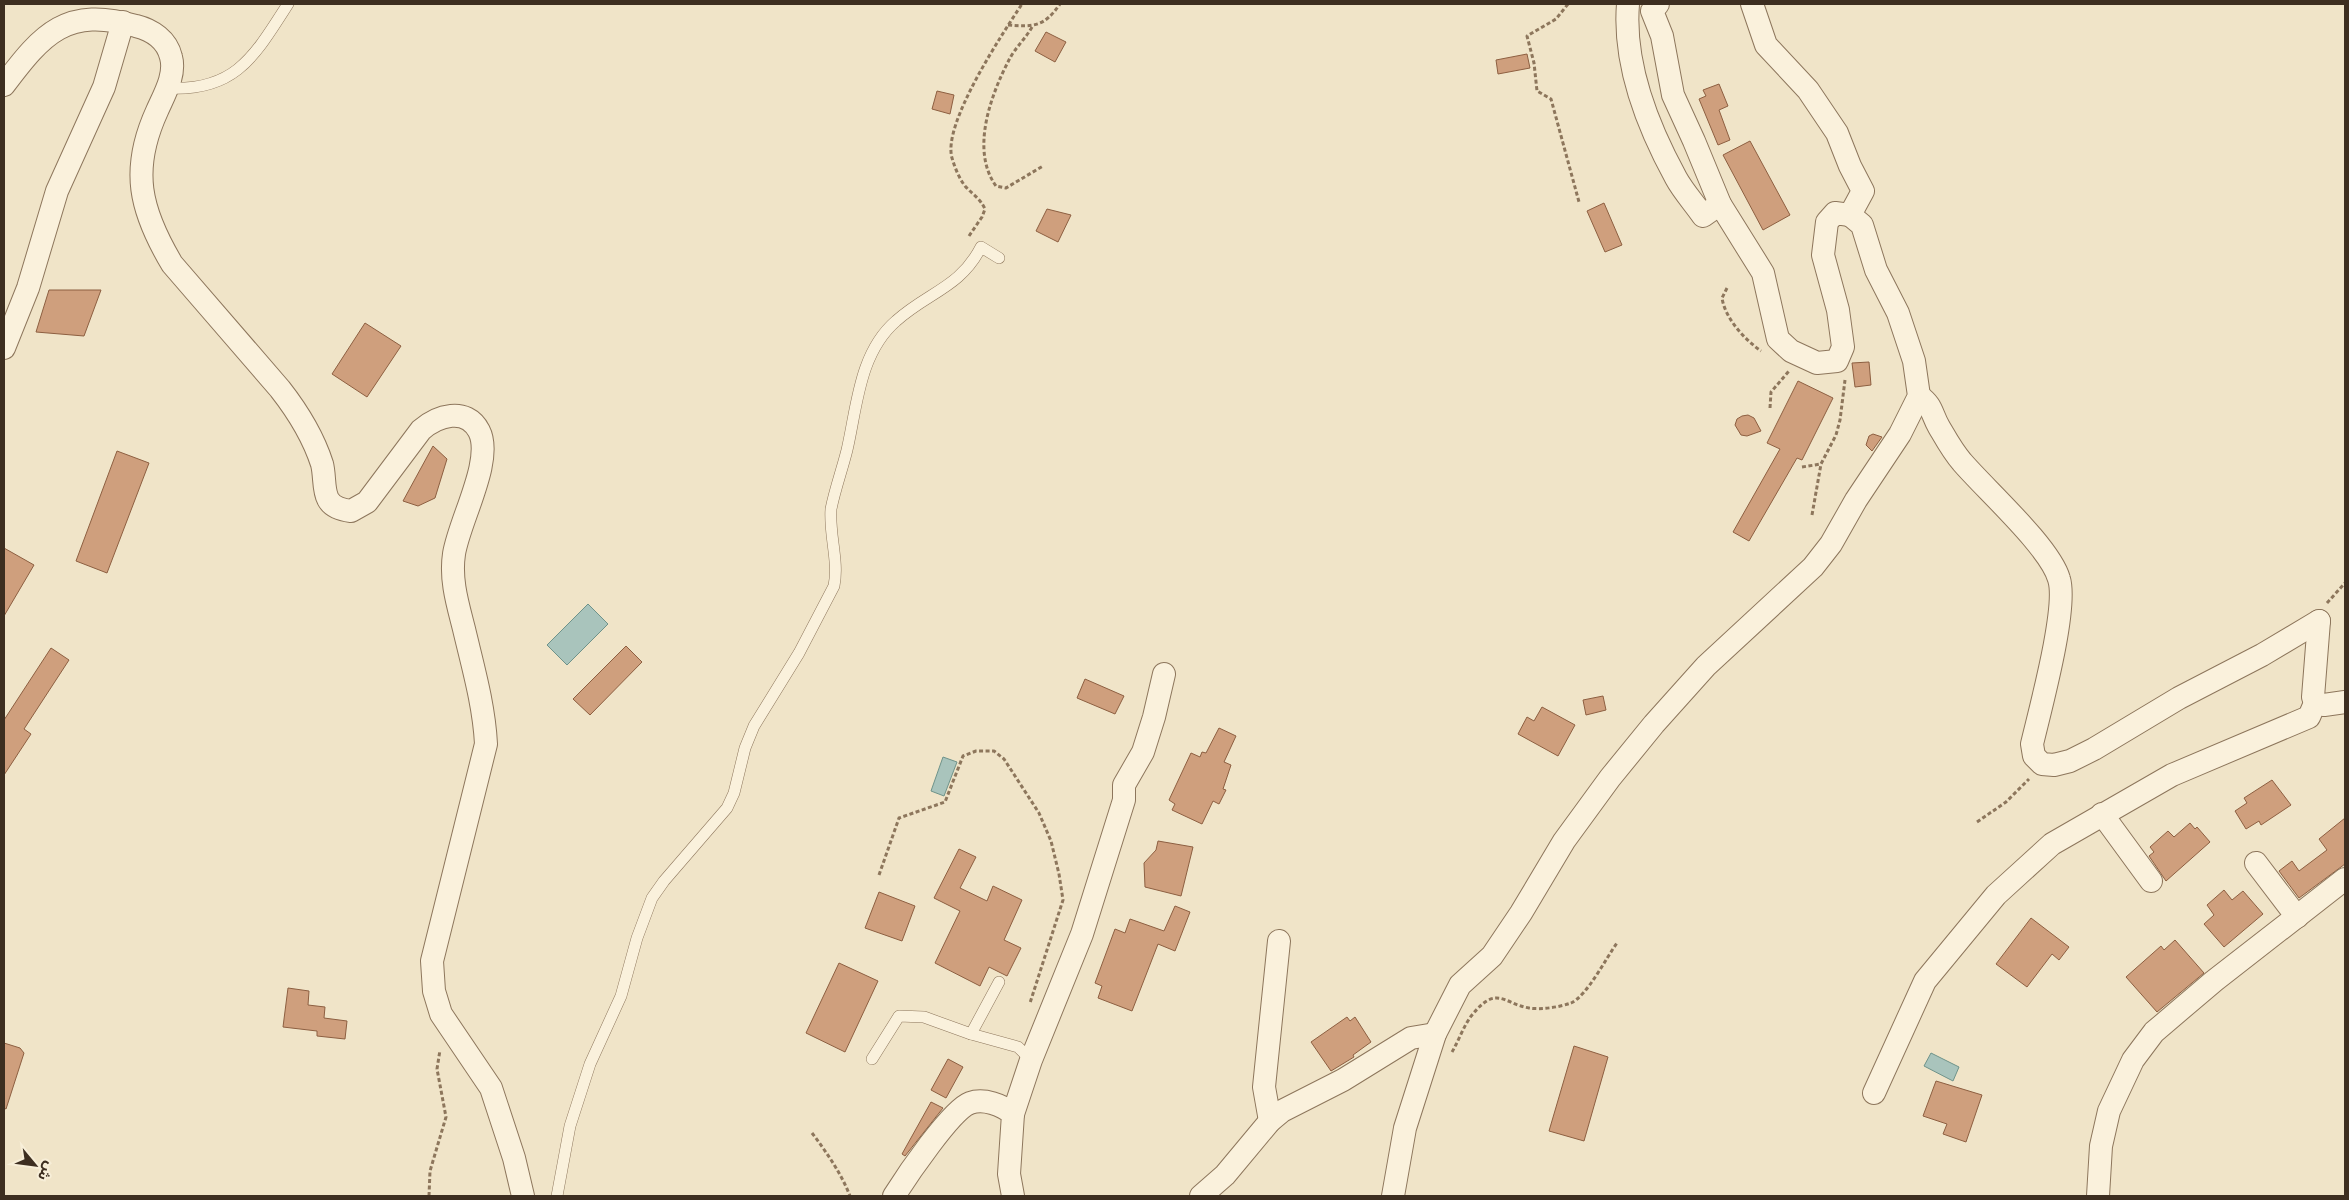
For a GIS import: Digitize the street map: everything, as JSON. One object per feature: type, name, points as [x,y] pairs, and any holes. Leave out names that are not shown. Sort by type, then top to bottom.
[{"type":"street","points":[[1628,4],[1628,31],[1633,68],[1641,99],[1676,179],[1702,216],[1720,204]]},
{"type":"street","points":[[1393,1196],[1405,1128],[1435,1034],[1460,985],[1492,956],[1521,913],[1564,841],[1616,770],[1706,666],[1813,566],[1831,544],[1856,500],[1900,434],[1919,396],[1914,361],[1898,312],[1876,270],[1862,224],[1850,215],[1835,214],[1826,222],[1823,255],[1838,310],[1844,347],[1837,361],[1817,363],[1791,354],[1778,339],[1763,274],[1720,204],[1673,95],[1662,36],[1652,11],[1658,4]]},
{"type":"street","points":[[1752,4],[1766,44],[1808,90],[1837,133],[1850,166],[1863,191],[1850,215]]},
{"type":"street","points":[[4,84],[38,42],[50,32],[86,19],[102,18],[123,22],[153,32],[168,48],[172,65],[167,88],[152,122],[140,162],[140,182],[147,214],[160,244],[172,264],[297,411],[307,429],[322,465],[328,500],[342,510],[351,511],[360,508],[374,493],[421,430],[430,422],[445,416],[458,416],[470,420],[479,430],[483,443],[483,456],[460,529],[454,554],[453,572],[456,597],[485,717],[486,744],[432,961],[434,991],[441,1014],[491,1088],[514,1158],[523,1196]]},
{"type":"street","points":[[4,348],[28,288],[57,191],[104,87],[123,22]]},
{"type":"street","points":[[1919,396],[1930,404],[1938,425],[1960,460],[2040,547],[2060,579],[2061,597],[2056,633],[2032,744],[2034,756],[2042,764],[2054,765],[2094,749],[2179,698],[2262,655],[2319,621]]},
{"type":"street","points":[[1874,1093],[1926,981],[1996,894],[2052,844],[2172,775],[2309,716],[2316,703],[2314,697],[2319,621]]},
{"type":"street","points":[[1013,1196],[1009,1174],[1013,1114],[1031,1060],[1082,934],[1124,800],[1124,785],[1143,752],[1154,717],[1164,674]]},
{"type":"street","points":[[2316,703],[2324,705],[2345,702]]},
{"type":"street","points":[[2102,814],[2151,881]]},
{"type":"street","points":[[2256,863],[2297,917]]},
{"type":"street","points":[[2098,1196],[2101,1146],[2109,1111],[2133,1060],[2154,1032],[2214,981],[2345,879]]},
{"type":"street","points":[[1270,1121],[1264,1087],[1279,941]]},
{"type":"street","points":[[1201,1196],[1225,1175],[1270,1121],[1282,1111],[1343,1080],[1410,1038],[1435,1034]]},
{"type":"street","points":[[894,1196],[955,1113],[970,1103],[991,1103],[1005,1108],[1013,1114]]},
{"type":"lane","points":[[167,88],[196,87],[223,78],[236,71],[256,54],[288,4]]},
{"type":"lane","points":[[557,1196],[570,1126],[590,1064],[621,996],[636,938],[652,898],[664,881],[726,808],[734,792],[754,726],[799,653],[834,586],[836,574],[831,534],[831,510],[869,357],[895,321],[918,304],[951,284],[973,262],[981,247],[999,258]]},
{"type":"lane","points":[[971,1034],[999,982]]},
{"type":"lane","points":[[872,1059],[899,1016],[924,1017],[1018,1048],[1031,1060]]},
{"type":"path","points":[[965,242],[982,217],[985,209],[982,201],[960,178],[951,156],[951,142],[956,120],[974,81],[1022,4]]},
{"type":"path","points":[[1008,25],[1032,26],[1043,24],[1060,4]]},
{"type":"path","points":[[1568,4],[1556,19],[1527,36],[1534,62],[1537,91],[1552,98],[1579,202]]},
{"type":"path","points":[[1032,26],[1025,41],[1011,56],[990,109],[984,157],[988,175],[996,186],[1006,188],[1043,166]]},
{"type":"path","points":[[1727,288],[1722,298],[1724,309],[1750,343],[1763,352],[1791,354],[1791,370],[1771,392],[1770,408]]},
{"type":"path","points":[[1812,515],[1821,464],[1836,435],[1840,420],[1845,376],[1837,361]]},
{"type":"path","points":[[1802,467],[1821,464]]},
{"type":"path","points":[[2319,621],[2328,601],[2345,583]]},
{"type":"path","points":[[879,875],[899,818],[945,802],[963,756],[976,751],[994,751],[1004,759],[1039,812],[1051,841],[1059,874],[1062,900],[1028,1010]]},
{"type":"path","points":[[1977,822],[2006,802],[2042,764]]},
{"type":"path","points":[[1452,1053],[1472,1016],[1497,997],[1508,999],[1529,1008],[1544,1008],[1572,1003],[1588,989],[1617,943]]},
{"type":"path","points":[[429,1196],[430,1171],[446,1117],[437,1069],[445,1021]]},
{"type":"path","points":[[812,1133],[827,1153],[850,1196]]},
{"type":"water","points":[[588,604],[608,624],[567,665],[547,645]]},
{"type":"water","points":[[943,757],[957,762],[944,796],[931,791]]},
{"type":"water","points":[[1931,1053],[1959,1067],[1953,1081],[1924,1066]]},
{"type":"building","points":[[1046,32],[1066,42],[1055,62],[1035,51]]},
{"type":"building","points":[[1527,54],[1530,68],[1498,74],[1496,60]]},
{"type":"building","points":[[1719,84],[1728,106],[1719,110],[1730,140],[1718,145],[1699,99],[1706,96],[1703,90]]},
{"type":"building","points":[[937,91],[954,95],[950,114],[932,109]]},
{"type":"building","points":[[1750,141],[1790,215],[1763,230],[1723,155]]},
{"type":"building","points":[[1604,203],[1622,245],[1605,252],[1587,211]]},
{"type":"building","points":[[1047,209],[1071,215],[1058,242],[1036,231]]},
{"type":"building","points":[[49,290],[101,290],[84,336],[36,332]]},
{"type":"building","points":[[365,323],[401,346],[367,397],[332,374]]},
{"type":"building","points":[[1869,362],[1871,385],[1855,387],[1852,363]]},
{"type":"building","points":[[1798,381],[1833,398],[1802,460],[1797,458],[1749,541],[1733,532],[1780,449],[1767,443]]},
{"type":"building","points":[[1748,415],[1754,418],[1761,431],[1747,436],[1741,435],[1735,425],[1737,419]]},
{"type":"building","points":[[1873,434],[1882,437],[1872,451],[1866,445],[1869,436]]},
{"type":"building","points":[[433,446],[447,459],[435,498],[418,506],[403,501]]},
{"type":"building","points":[[117,451],[149,463],[107,573],[76,561]]},
{"type":"building","points":[[4,548],[34,565],[4,616]]},
{"type":"building","points":[[626,646],[642,662],[590,715],[573,699]]},
{"type":"building","points":[[51,648],[69,660],[24,729],[31,734],[4,775],[4,720]]},
{"type":"building","points":[[1085,679],[1124,696],[1115,714],[1077,698]]},
{"type":"building","points":[[1603,696],[1606,710],[1586,715],[1583,700]]},
{"type":"building","points":[[1542,707],[1575,725],[1558,756],[1518,734],[1527,717],[1534,721]]},
{"type":"building","points":[[1219,728],[1236,736],[1224,762],[1231,765],[1223,789],[1226,790],[1219,804],[1213,801],[1202,824],[1172,810],[1175,804],[1169,800],[1191,753],[1200,757],[1202,752],[1206,753]]},
{"type":"building","points":[[2272,780],[2291,805],[2261,825],[2259,821],[2246,829],[2235,811],[2247,803],[2244,798]]},
{"type":"building","points":[[2345,818],[2345,864],[2299,898],[2279,871],[2292,861],[2299,871],[2327,850],[2319,839]]},
{"type":"building","points":[[2190,823],[2195,829],[2197,827],[2210,842],[2166,881],[2149,856],[2154,852],[2150,847],[2168,831],[2174,837]]},
{"type":"building","points":[[1158,841],[1193,847],[1181,896],[1145,887],[1144,863],[1156,850]]},
{"type":"building","points":[[959,849],[976,857],[960,888],[987,901],[993,886],[1022,900],[1004,940],[1021,948],[1007,976],[989,967],[980,986],[935,963],[960,911],[934,898]]},
{"type":"building","points":[[2224,890],[2232,900],[2243,891],[2263,914],[2224,947],[2204,924],[2214,915],[2207,905]]},
{"type":"building","points":[[879,892],[915,906],[902,941],[865,928]]},
{"type":"building","points":[[1175,906],[1190,912],[1175,951],[1158,944],[1132,1011],[1098,998],[1102,986],[1095,983],[1115,929],[1125,933],[1130,919],[1164,931]]},
{"type":"building","points":[[2031,918],[2069,947],[2059,960],[2052,954],[2027,987],[1996,964]]},
{"type":"building","points":[[2175,940],[2204,973],[2157,1012],[2126,977],[2161,946],[2164,950]]},
{"type":"building","points":[[839,963],[878,981],[845,1052],[806,1033]]},
{"type":"building","points":[[288,988],[309,991],[308,1005],[325,1007],[324,1018],[347,1021],[345,1039],[317,1036],[317,1031],[283,1027]]},
{"type":"building","points":[[1347,1017],[1350,1021],[1355,1017],[1371,1042],[1353,1055],[1354,1057],[1331,1071],[1311,1042]]},
{"type":"building","points":[[4,1043],[20,1048],[24,1053],[6,1109],[4,1108]]},
{"type":"building","points":[[1574,1046],[1608,1057],[1584,1141],[1549,1131]]},
{"type":"building","points":[[948,1059],[963,1067],[946,1098],[931,1090]]},
{"type":"building","points":[[1936,1081],[1982,1095],[1966,1142],[1943,1134],[1947,1124],[1923,1116]]},
{"type":"building","points":[[931,1102],[943,1108],[905,1156],[902,1154]]}]
